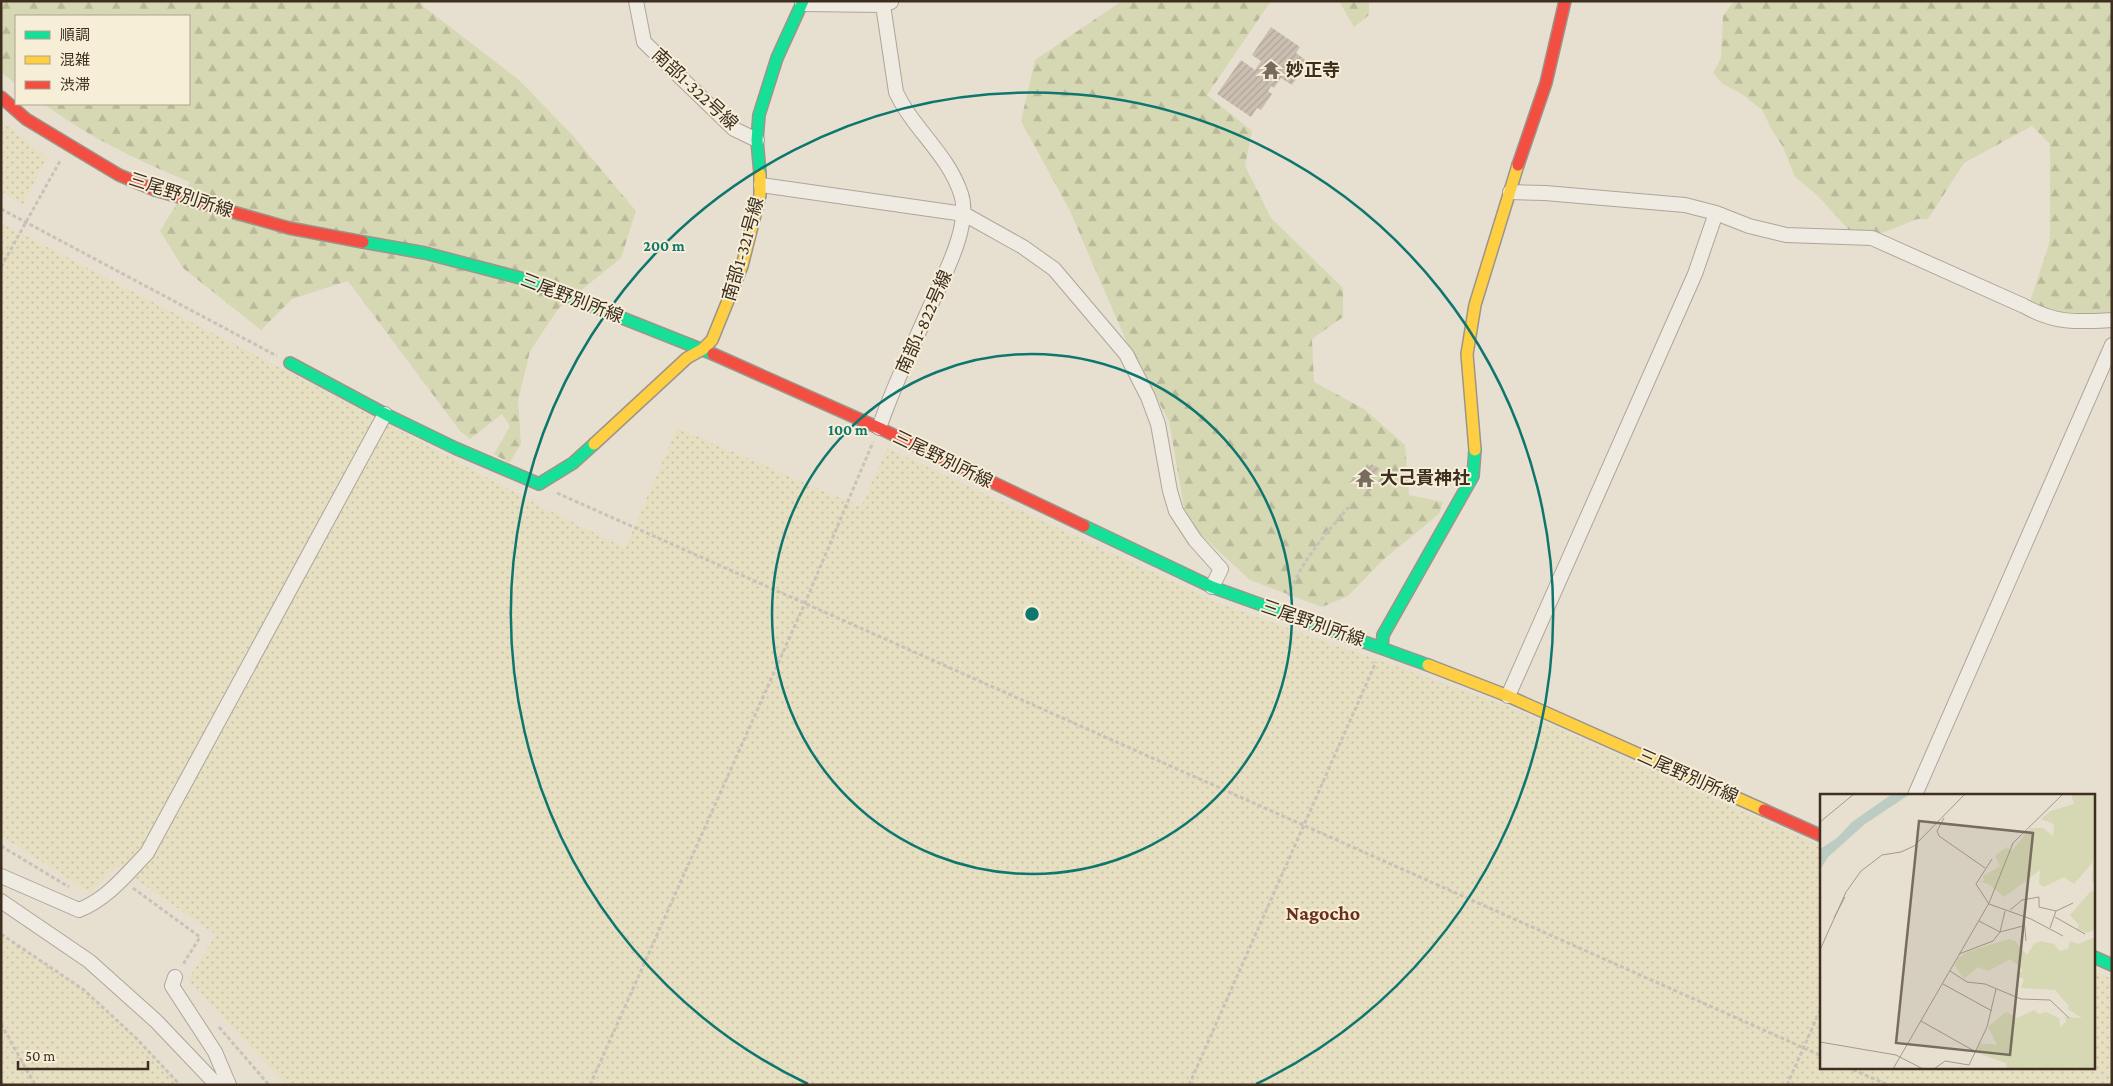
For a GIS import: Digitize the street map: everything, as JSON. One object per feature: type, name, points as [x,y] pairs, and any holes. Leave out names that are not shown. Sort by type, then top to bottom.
[{"type":"main road","points":[[1382,648],[1383,635],[1473,476],[1476,458],[1466,354],[1475,305],[1498,226],[1546,83],[1565,1]]},
{"type":"main road","name":"南部1-321号線","points":[[703,349],[712,340],[742,266],[761,185],[757,140],[758,115],[777,58],[803,2]]},
{"type":"main road","name":"三尾野別所線","points":[[1,97],[26,119],[69,146],[119,175],[155,190],[289,228],[424,254],[524,279],[703,349],[879,428],[1212,588],[1382,648],[1508,696],[1820,835]]},
{"type":"main road","points":[[290,363],[385,414],[455,448],[539,484],[573,463],[621,421],[687,358],[703,349]]},
{"type":"main road","points":[[2096,959],[2112,965]]},
{"type":"street","name":"南部1-322号線","points":[[636,1],[644,42],[734,129],[757,140]]},
{"type":"street","points":[[803,2],[887,3],[896,92],[902,104],[944,160],[954,177],[962,196],[964,214]]},
{"type":"street","points":[[761,185],[964,214],[1023,247],[1054,269],[1066,280],[1087,310],[1126,354],[1148,397],[1158,424],[1170,491],[1176,511],[1195,540],[1221,568],[1212,588]]},
{"type":"street","points":[[1510,192],[1545,193],[1685,205],[1716,213],[1749,226],[1786,235],[1872,238],[2024,306],[2041,316],[2072,322],[2112,320]]},
{"type":"street","points":[[1508,696],[1695,274],[1716,213]]},
{"type":"street","name":"南部1-822号線","points":[[879,428],[954,253],[964,214]]},
{"type":"street","points":[[1915,794],[2112,346]]},
{"type":"street","points":[[1,876],[79,910],[96,903],[122,880],[146,853],[385,414]]},
{"type":"street","points":[[1,901],[89,960],[156,1020],[217,1085]]},
{"type":"street","points":[[175,977],[172,986],[214,1052],[230,1085]]},
{"type":"path","points":[[1,267],[69,146]]},
{"type":"path","points":[[1,209],[290,363]]},
{"type":"path","points":[[590,1085],[805,603],[879,428]]},
{"type":"path","points":[[539,484],[1820,1055]]},
{"type":"path","points":[[1284,613],[1294,580],[1325,536],[1351,504]]},
{"type":"path","points":[[1189,1085],[1382,648]]},
{"type":"path","points":[[1,846],[72,889]]},
{"type":"path","points":[[122,880],[200,937],[175,977]]},
{"type":"path","points":[[1,934],[84,990],[136,1038],[180,1085]]},
{"type":"path","points":[[1787,1085],[1820,1010]]},
{"type":"path","points":[[213,1020],[269,1085]]},
{"type":"path","points":[[1,1024],[35,1085]]},
{"type":"path","points":[[1849,1068],[1888,1085]]},
{"type":"shaded area","points":[[1,121],[47,157],[23,204],[1,192]]},
{"type":"shaded area","points":[[1,223],[367,413],[544,508],[625,548],[677,428],[861,507],[887,448],[1221,604],[1510,707],[1820,846],[1820,1068],[2096,1068],[2096,972],[2112,979],[2112,1085],[286,1085],[188,980],[216,935],[117,866],[91,893],[1,836]]},
{"type":"shaded area","points":[[1,935],[84,990],[136,1038],[180,1085],[1,1085]]},
{"type":"green space","points":[[1,1],[420,1],[424,7],[519,80],[574,137],[636,211],[621,258],[558,309],[530,351],[518,401],[521,444],[509,463],[494,454],[510,426],[502,414],[470,439],[460,431],[348,281],[292,299],[261,330],[183,268],[160,231],[190,182],[114,148],[45,105],[190,105],[190,15],[15,15],[15,83],[1,72]]},
{"type":"green space","points":[[1122,1],[1271,1],[1207,95],[1252,131],[1245,166],[1271,218],[1343,288],[1343,317],[1312,339],[1314,382],[1364,409],[1405,445],[1409,495],[1443,502],[1439,514],[1383,560],[1348,596],[1322,607],[1250,580],[1199,533],[1184,508],[1169,421],[1129,347],[1069,209],[1021,121],[1035,60]]},
{"type":"green space","points":[[1339,1],[1369,1],[1369,15],[1354,27]]},
{"type":"green space","points":[[1734,1],[2112,1],[2112,312],[2068,317],[2029,305],[2050,241],[2050,144],[2032,126],[1964,163],[1928,219],[1917,219],[1877,235],[1849,230],[1818,196],[1795,177],[1783,147],[1762,110],[1742,94],[1723,84],[1713,73],[1721,58],[1723,16]]},
{"type":"building","points":[[1271,27],[1300,47],[1296,53],[1308,62],[1292,85],[1281,78],[1274,88],[1271,86],[1268,91],[1272,94],[1261,110],[1257,108],[1251,117],[1217,94],[1241,60],[1255,70],[1261,61],[1252,55]]},
{"type":"building","points":[[1371,464],[1380,469],[1373,479],[1376,481],[1370,491],[1355,482],[1361,472],[1365,474]]},
{"type":"traffic: fast","points":[[760,174],[757,140],[759,115],[777,58],[803,1]]},
{"type":"traffic: fast","points":[[363,242],[425,253],[524,279],[713,354]]},
{"type":"traffic: fast","points":[[290,363],[385,414],[455,448],[539,484],[573,463],[594,444]]},
{"type":"traffic: fast","points":[[1382,647],[1383,635],[1473,476],[1475,450]]},
{"type":"traffic: fast","points":[[1084,526],[1212,587],[1428,665]]},
{"type":"traffic: fast","points":[[2096,958],[2112,965]]},
{"type":"traffic: slow","points":[[1475,450],[1467,354],[1475,305],[1518,165]]},
{"type":"traffic: slow","points":[[594,444],[687,358],[703,349],[712,340],[742,266],[760,195],[760,174]]},
{"type":"traffic: slow","points":[[1428,665],[1508,696],[1764,810]]},
{"type":"traffic: jam","points":[[1518,165],[1546,83],[1565,1]]},
{"type":"traffic: jam","points":[[1,97],[26,119],[69,145],[119,175],[155,190],[289,228],[363,242]]},
{"type":"traffic: jam","points":[[713,354],[879,428],[1084,526]]},
{"type":"traffic: jam","points":[[1764,810],[1820,835]]},
{"type":"place","name":"妙正寺","points":[[1271,70]]},
{"type":"place","name":"大己貴神社","points":[[1365,478]]},
{"type":"district","name":"Nagocho","points":[[1323,913]]}]
